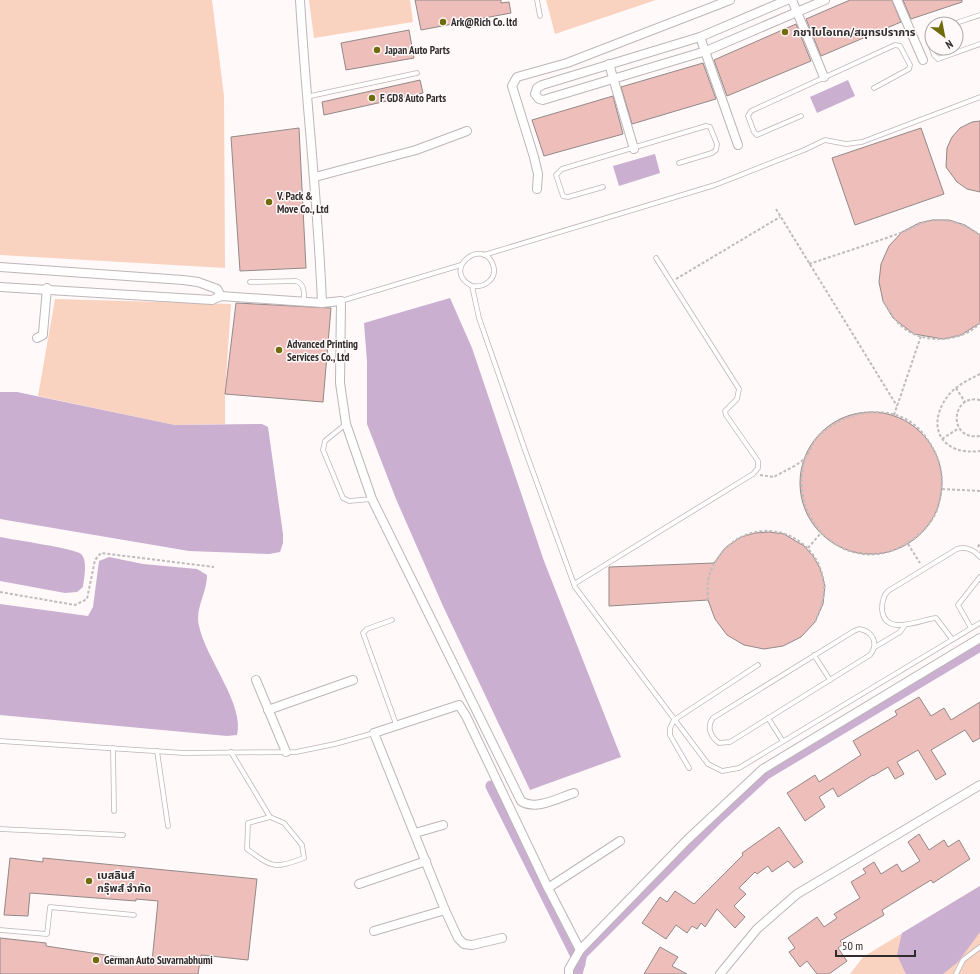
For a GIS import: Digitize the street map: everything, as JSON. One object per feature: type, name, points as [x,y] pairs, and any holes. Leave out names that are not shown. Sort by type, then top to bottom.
[{"type":"street","points":[[300,0],[306,97],[315,177],[322,303]]},
{"type":"street","points":[[537,189],[538,174],[512,86],[514,80],[518,77],[567,63],[730,0]]},
{"type":"street","points":[[787,0],[700,37],[539,86],[535,94],[539,99],[543,100],[614,80],[706,51],[825,0]]},
{"type":"street","points":[[792,0],[824,77]]},
{"type":"street","points":[[897,0],[923,60]]},
{"type":"street","points":[[700,37],[738,144]]},
{"type":"street","points":[[609,64],[634,149]]},
{"type":"street","points":[[315,177],[416,150],[468,131]]},
{"type":"street","points":[[0,267],[183,280],[198,282],[217,289],[221,296]]},
{"type":"street","points":[[0,287],[47,288],[212,300],[221,296],[322,303],[341,301],[340,383],[346,424],[372,499],[521,802],[527,805],[535,806],[574,793]]},
{"type":"street","points":[[37,338],[43,335],[47,288]]},
{"type":"street","points":[[569,972],[579,952],[687,840],[763,769],[980,638]]},
{"type":"street","points":[[256,680],[286,752]]},
{"type":"street","points":[[268,710],[353,680]]},
{"type":"street","points":[[502,938],[472,945],[464,944],[458,938],[445,910],[374,733],[396,724],[459,706],[466,716],[579,952]]},
{"type":"street","points":[[720,974],[757,929],[797,894],[980,785]]},
{"type":"street","points":[[415,833],[443,825]]},
{"type":"street","points":[[548,888],[620,841]]},
{"type":"street","points":[[359,884],[426,861]]},
{"type":"street","points":[[374,931],[445,910]]},
{"type":"lane","points":[[537,0],[540,16]]},
{"type":"lane","points":[[964,20],[980,15]]},
{"type":"lane","points":[[964,50],[980,44]]},
{"type":"lane","points":[[801,116],[757,135],[754,132],[748,116],[751,111],[824,77],[895,45],[900,46],[910,65],[909,69],[874,88]]},
{"type":"lane","points":[[935,56],[938,59],[946,56]]},
{"type":"lane","points":[[306,97],[417,73]]},
{"type":"lane","points":[[484,255],[492,263],[494,274],[488,284],[482,286],[472,286],[463,280],[460,270],[464,260],[473,254],[484,255],[715,185],[804,150],[825,140],[846,144],[862,142],[980,97]]},
{"type":"lane","points":[[604,187],[568,197],[564,196],[556,175],[562,169],[634,149],[706,126],[710,127],[717,144],[716,150],[712,153],[679,164]]},
{"type":"lane","points":[[574,584],[753,474],[758,468],[758,461],[725,410],[737,399],[740,388],[656,258]]},
{"type":"lane","points":[[341,301],[461,265]]},
{"type":"lane","points":[[250,282],[296,281],[302,283],[304,302]]},
{"type":"lane","points":[[472,286],[479,318],[574,584],[704,761],[722,771],[739,768],[782,740],[980,623]]},
{"type":"lane","points":[[346,424],[325,441],[323,450],[343,498],[349,501],[372,499]]},
{"type":"lane","points":[[952,639],[936,618],[906,625],[892,623],[886,618],[882,609],[883,599],[888,591],[960,548],[971,549],[980,557]]},
{"type":"lane","points":[[970,628],[958,605],[980,577]]},
{"type":"lane","points":[[392,620],[367,629],[363,633],[396,724]]},
{"type":"lane","points":[[875,647],[872,636],[864,630],[859,629],[854,631],[713,718],[710,722],[710,732],[715,740],[724,744],[730,742],[870,655],[875,647],[900,632],[906,625]]},
{"type":"lane","points":[[814,655],[830,680]]},
{"type":"lane","points":[[689,768],[670,735],[670,728],[674,720],[758,665]]},
{"type":"lane","points":[[768,718],[782,740]]},
{"type":"lane","points":[[0,741],[157,751],[296,752],[335,744],[374,733]]},
{"type":"lane","points":[[113,748],[114,811]]},
{"type":"lane","points":[[157,751],[168,826]]},
{"type":"lane","points":[[232,752],[270,817],[284,823],[302,845],[304,858],[281,866],[270,865],[248,849],[248,823],[270,817]]},
{"type":"lane","points":[[0,829],[124,835]]},
{"type":"lane","points":[[0,930],[47,934],[50,908],[134,915]]},
{"type":"lane","points":[[956,974],[964,960],[980,947]]},
{"type":"path","points":[[776,209],[897,406]]},
{"type":"path","points":[[671,282],[780,217]]},
{"type":"path","points":[[809,264],[902,232],[919,223],[933,220],[950,220],[965,225],[980,235]]},
{"type":"path","points":[[883,301],[893,318],[914,334],[921,336],[943,339],[955,337],[980,323]]},
{"type":"path","points":[[894,415],[921,336]]},
{"type":"path","points":[[980,374],[956,388],[946,397],[938,416],[937,426],[942,439],[949,446],[972,452],[980,451]]},
{"type":"path","points":[[956,388],[965,402]]},
{"type":"path","points":[[980,400],[965,402],[958,411],[956,417],[959,428],[969,436],[980,436]]},
{"type":"path","points":[[879,411],[894,415],[901,417],[920,429],[933,447],[942,467],[942,489],[937,510],[925,529],[908,544],[885,553],[860,553],[836,545],[821,534],[804,507],[801,495],[801,476],[805,458],[818,437],[836,422],[857,414],[879,411]]},
{"type":"path","points":[[942,439],[959,428]]},
{"type":"path","points":[[753,474],[774,477],[805,458]]},
{"type":"path","points":[[942,489],[980,491]]},
{"type":"path","points":[[708,600],[708,581],[714,563],[725,548],[741,537],[759,530],[779,531],[797,538],[811,551],[820,568],[824,586],[823,604],[815,622]]},
{"type":"path","points":[[808,548],[821,534]]},
{"type":"path","points":[[908,544],[923,570]]},
{"type":"path","points":[[0,592],[75,605],[81,603],[87,599],[94,560],[101,554],[214,567]]},
{"type":"shaded area","points":[[0,0],[212,0],[224,96],[225,268],[0,255]]},
{"type":"shaded area","points":[[309,0],[410,0],[413,22],[314,38]]},
{"type":"shaded area","points":[[546,0],[656,0],[555,34]]},
{"type":"shaded area","points":[[848,80],[855,96],[817,113],[810,97]]},
{"type":"shaded area","points":[[655,154],[660,173],[619,186],[613,166]]},
{"type":"shaded area","points":[[450,298],[472,348],[544,561],[621,757],[530,790],[443,606],[396,499],[367,424],[367,362],[364,323]]},
{"type":"shaded area","points":[[55,299],[231,304],[225,394],[225,424],[175,425],[38,396]]},
{"type":"shaded area","points":[[0,392],[17,392],[175,425],[262,424],[268,427],[283,534],[283,543],[280,552],[269,554],[189,551],[0,519]]},
{"type":"shaded area","points":[[0,537],[67,549],[81,554],[85,565],[83,587],[77,592],[65,593],[0,581]]},
{"type":"shaded area","points":[[109,557],[143,564],[197,569],[207,575],[198,619],[199,626],[209,653],[224,682],[235,710],[238,723],[237,735],[227,736],[0,715],[0,604],[88,616],[93,607],[99,561]]},
{"type":"shaded area","points":[[980,886],[980,974],[850,974],[863,957]]},
{"type":"shaded area","points":[[980,886],[980,932],[958,962],[943,974],[906,974],[897,955],[902,933]]},
{"type":"building","name":"Ark@Rich Co. ltd","points":[[415,0],[501,0],[501,3],[509,2],[511,13],[421,30]]},
{"type":"building","points":[[850,0],[892,0],[901,22],[821,56],[806,19]]},
{"type":"building","points":[[903,0],[962,0],[962,2],[911,19]]},
{"type":"building","points":[[796,24],[811,61],[727,96],[714,60]]},
{"type":"building","name":"Japan Auto Parts","points":[[409,30],[414,58],[346,70],[341,43]]},
{"type":"building","points":[[703,63],[716,99],[632,124],[621,87]]},
{"type":"building","name":"F GD8 Auto Parts","points":[[420,80],[423,93],[324,115],[322,102]]},
{"type":"building","points":[[613,96],[623,134],[544,156],[532,120]]},
{"type":"building","points":[[980,121],[980,192],[967,189],[957,182],[946,167],[947,148],[952,137],[960,128],[972,122]]},
{"type":"building","name":"V. Pack & Move Co., Ltd","points":[[299,128],[306,268],[240,271],[231,137]]},
{"type":"building","points":[[921,128],[944,194],[855,225],[832,158]]},
{"type":"building","points":[[933,220],[949,220],[965,225],[980,235],[980,323],[961,335],[943,339],[914,334],[893,318],[883,301],[879,282],[881,264],[889,246],[902,232],[919,223]]},
{"type":"building","name":"Advanced Printing Services Co., Ltd","points":[[236,303],[331,308],[323,402],[225,394]]},
{"type":"building","points":[[871,412],[892,415],[916,428],[926,438],[939,462],[942,483],[939,504],[926,528],[916,538],[892,551],[871,554],[850,551],[826,538],[816,528],[803,504],[800,483],[803,462],[816,438],[826,428],[850,415]]},
{"type":"building","points":[[769,532],[784,534],[804,546],[813,556],[820,568],[825,586],[823,604],[815,622],[801,637],[783,646],[764,649],[744,645],[727,635],[715,619],[708,600],[609,606],[609,567],[714,563],[725,548],[741,537],[755,533]]},
{"type":"building","points":[[919,697],[931,716],[944,708],[951,720],[980,702],[980,738],[973,742],[965,730],[931,750],[946,774],[936,780],[918,750],[897,762],[904,774],[895,779],[888,767],[838,797],[833,788],[819,797],[825,807],[805,821],[787,793],[815,775],[819,782],[861,755],[853,741],[897,715],[895,711]]},
{"type":"building","points":[[779,827],[803,862],[794,868],[788,861],[772,872],[768,866],[757,874],[755,872],[739,888],[746,894],[734,906],[745,917],[735,928],[717,909],[705,927],[701,923],[697,929],[692,926],[687,933],[676,925],[666,939],[642,923],[660,897],[667,902],[675,891],[694,904],[743,855],[742,853]]},
{"type":"building","points":[[919,834],[929,850],[944,840],[948,847],[959,840],[970,859],[933,883],[931,880],[882,910],[884,915],[840,941],[843,944],[838,948],[847,961],[829,974],[817,974],[807,961],[800,967],[789,952],[795,948],[788,938],[817,917],[824,927],[837,918],[834,914],[860,898],[851,882],[866,873],[863,869],[874,862],[881,874],[897,864],[902,872],[920,861],[908,842]]},
{"type":"building","points":[[10,858],[43,862],[43,858],[257,879],[248,960],[201,955],[198,974],[0,974],[0,938],[46,943],[46,946],[152,962],[158,901],[136,899],[136,901],[30,893],[28,916],[4,915]]},
{"type":"building","points":[[660,947],[678,957],[672,966],[687,974],[644,974]]},
{"type":"waterway","points":[[577,974],[582,954],[715,821],[766,774],[980,646]]},
{"type":"waterway","points":[[491,786],[580,964]]},
{"type":"place","name":"Ark@Rich Co. ltd","points":[[443,22]]},
{"type":"place","name":"ภชาไบโอเทค/สมุทรปราการ","points":[[785,32]]},
{"type":"place","name":"Japan Auto Parts","points":[[377,50]]},
{"type":"place","name":"F GD8 Auto Parts","points":[[372,98]]},
{"type":"place","name":"V. Pack & Move Co., Ltd","points":[[269,202]]},
{"type":"place","name":"Advanced Printing Services Co., Ltd","points":[[279,350]]},
{"type":"place","name":"เบสลินส์ กรุ๊พส์ จำกัด","points":[[89,881]]},
{"type":"place","name":"German Auto Suvarnabhumi","points":[[96,960]]}]
